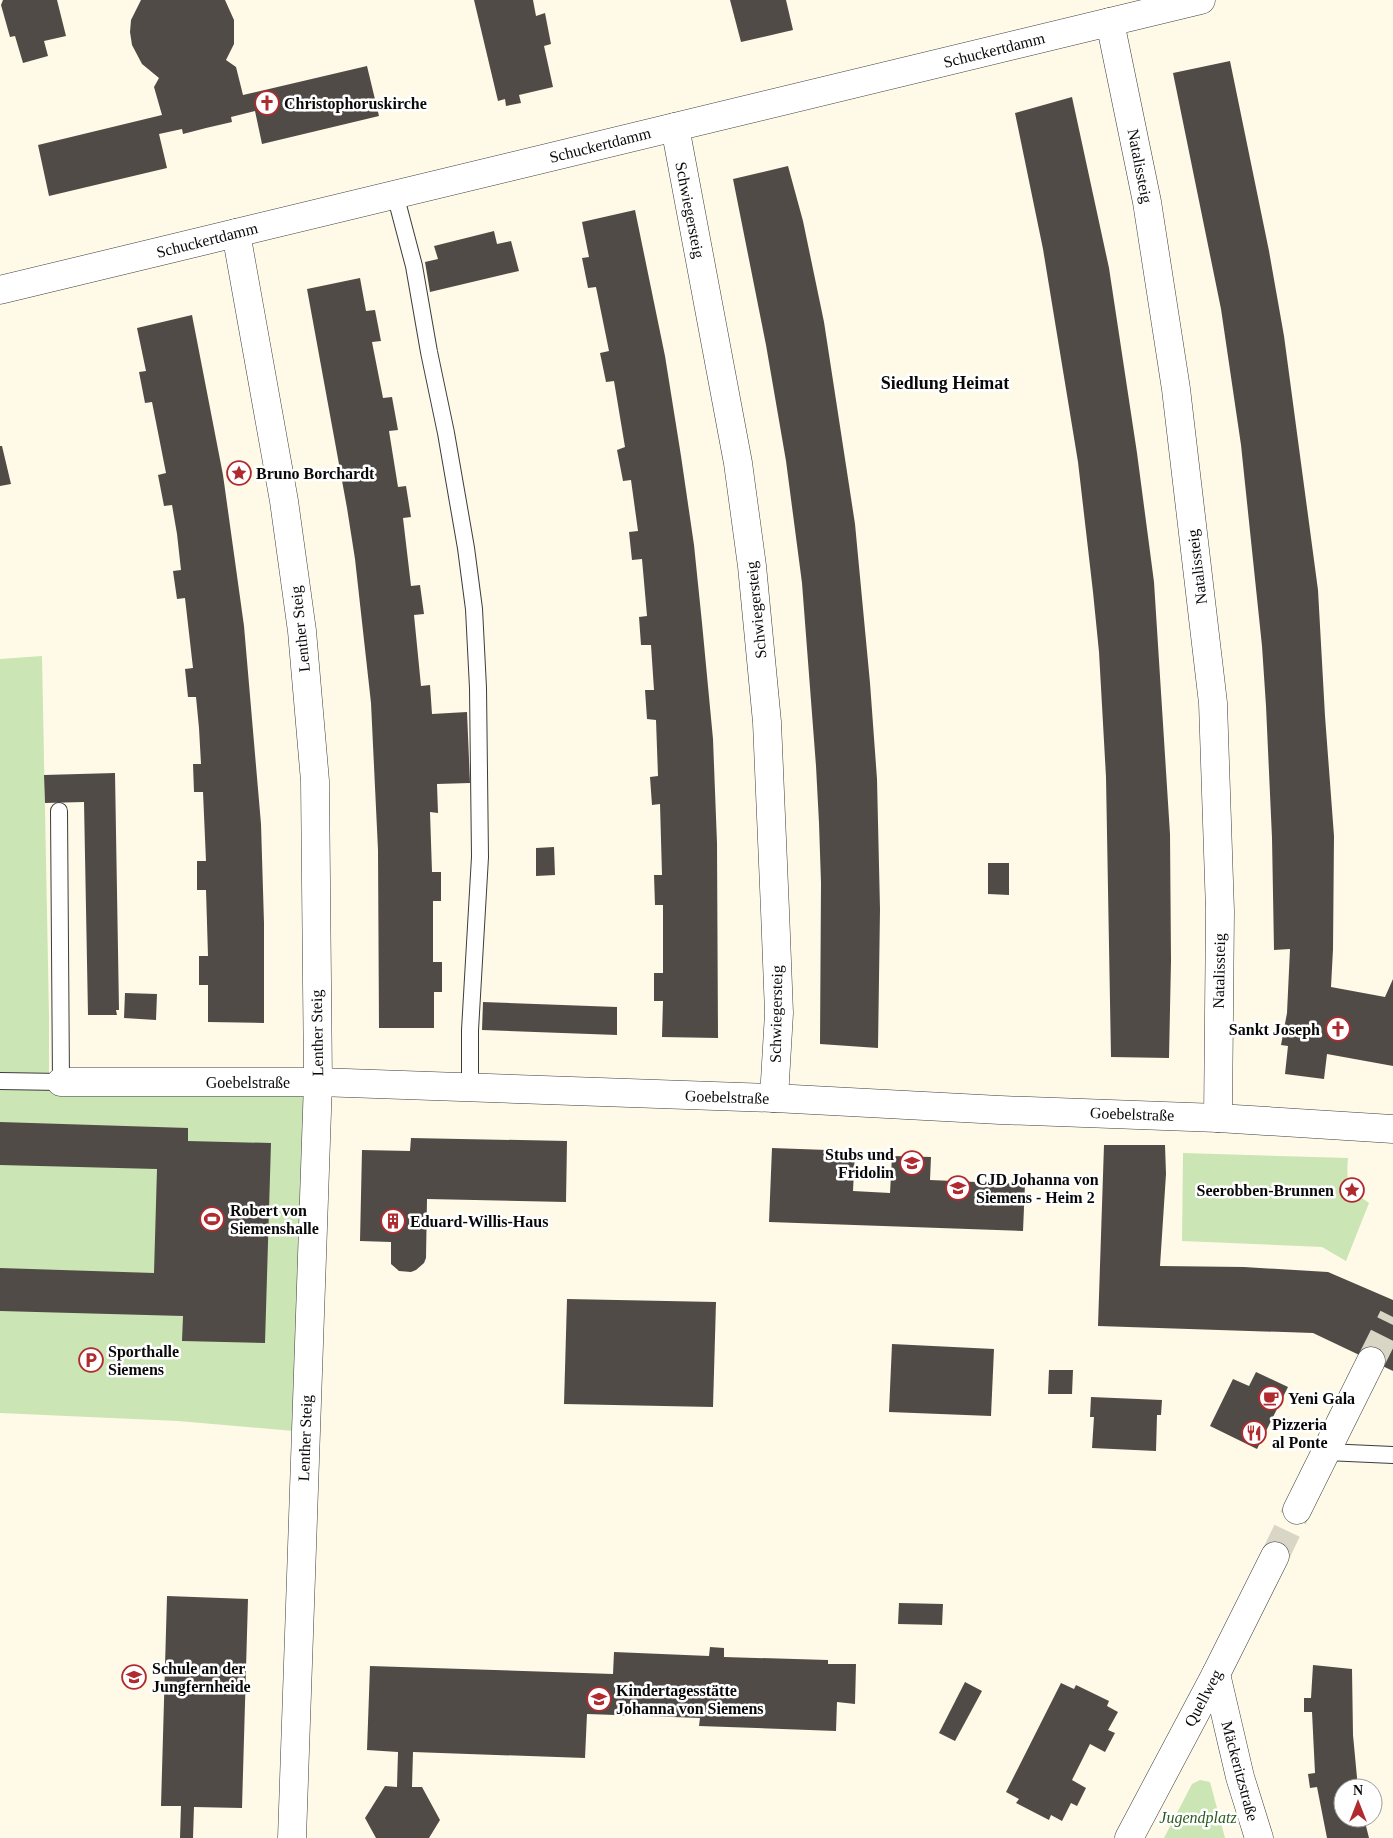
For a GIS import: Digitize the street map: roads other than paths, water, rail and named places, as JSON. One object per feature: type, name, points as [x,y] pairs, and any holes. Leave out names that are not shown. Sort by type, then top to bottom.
[{"type":"street","name":"Schuckertdamm","points":[[0,290],[1201,0]]},
{"type":"street","name":"Natalissteig","points":[[1110,22],[1147,202],[1176,389],[1213,703],[1220,911],[1218,1118]]},
{"type":"street","name":"Schwiegersteig","points":[[674,127],[738,462],[754,586],[767,722],[774,900],[778,1013],[774,1098]]},
{"type":"street","name":"Lenther Steig","points":[[236,233],[284,501],[302,632],[315,781],[318,1082],[292,1838]]},
{"type":"street","name":"Goebelstraße","points":[[61,1082],[318,1082],[470,1089],[774,1098],[1000,1110],[1218,1118],[1393,1129]]},
{"type":"street","points":[[1297,1510],[1371,1361]]},
{"type":"street","name":"Quellweg","points":[[1129,1838],[1216,1674],[1274,1556]]},
{"type":"street","name":"Mäckeritzstraße","points":[[1216,1674],[1240,1777],[1258,1838]]},
{"type":"lane","points":[[395,194],[414,266],[446,433],[466,548],[474,609],[478,688],[480,857],[470,1030],[470,1089]]},
{"type":"lane","points":[[0,1081],[61,1082],[59,811]]},
{"type":"lane","points":[[1326,1452],[1393,1455]]},
{"type":"tunnel","points":[[1371,1361],[1393,1317]]},
{"type":"tunnel","points":[[1275,1556],[1297,1510]]},
{"type":"place","name":"Christophoruskirche","points":[[267,103]]},
{"type":"place","name":"Bruno Borchardt","points":[[239,473]]},
{"type":"place","name":"Sankt Joseph","points":[[1338,1029]]},
{"type":"place","name":"Stubs und Fridolin","points":[[912,1163]]},
{"type":"place","name":"CJD Johanna von Siemens - Heim 2","points":[[958,1188]]},
{"type":"place","name":"Seerobben-Brunnen","points":[[1352,1190]]},
{"type":"place","name":"Robert von Siemenshalle","points":[[212,1219]]},
{"type":"place","name":"Eduard-Willis-Haus","points":[[393,1221]]},
{"type":"place","name":"Sporthalle Siemens","points":[[91,1360]]},
{"type":"place","name":"Yeni Gala","points":[[1271,1398]]},
{"type":"place","name":"Pizzeria al Ponte","points":[[1254,1433]]},
{"type":"place","name":"Schule an der Jungfernheide","points":[[134,1677]]},
{"type":"place","name":"Kindertagesstätte Johanna von Siemens","points":[[599,1699]]},
{"type":"district","name":"Siedlung Heimat","points":[[945,383]]},
{"type":"park label","name":"Jugendplatz","points":[[1198,1817]]}]
